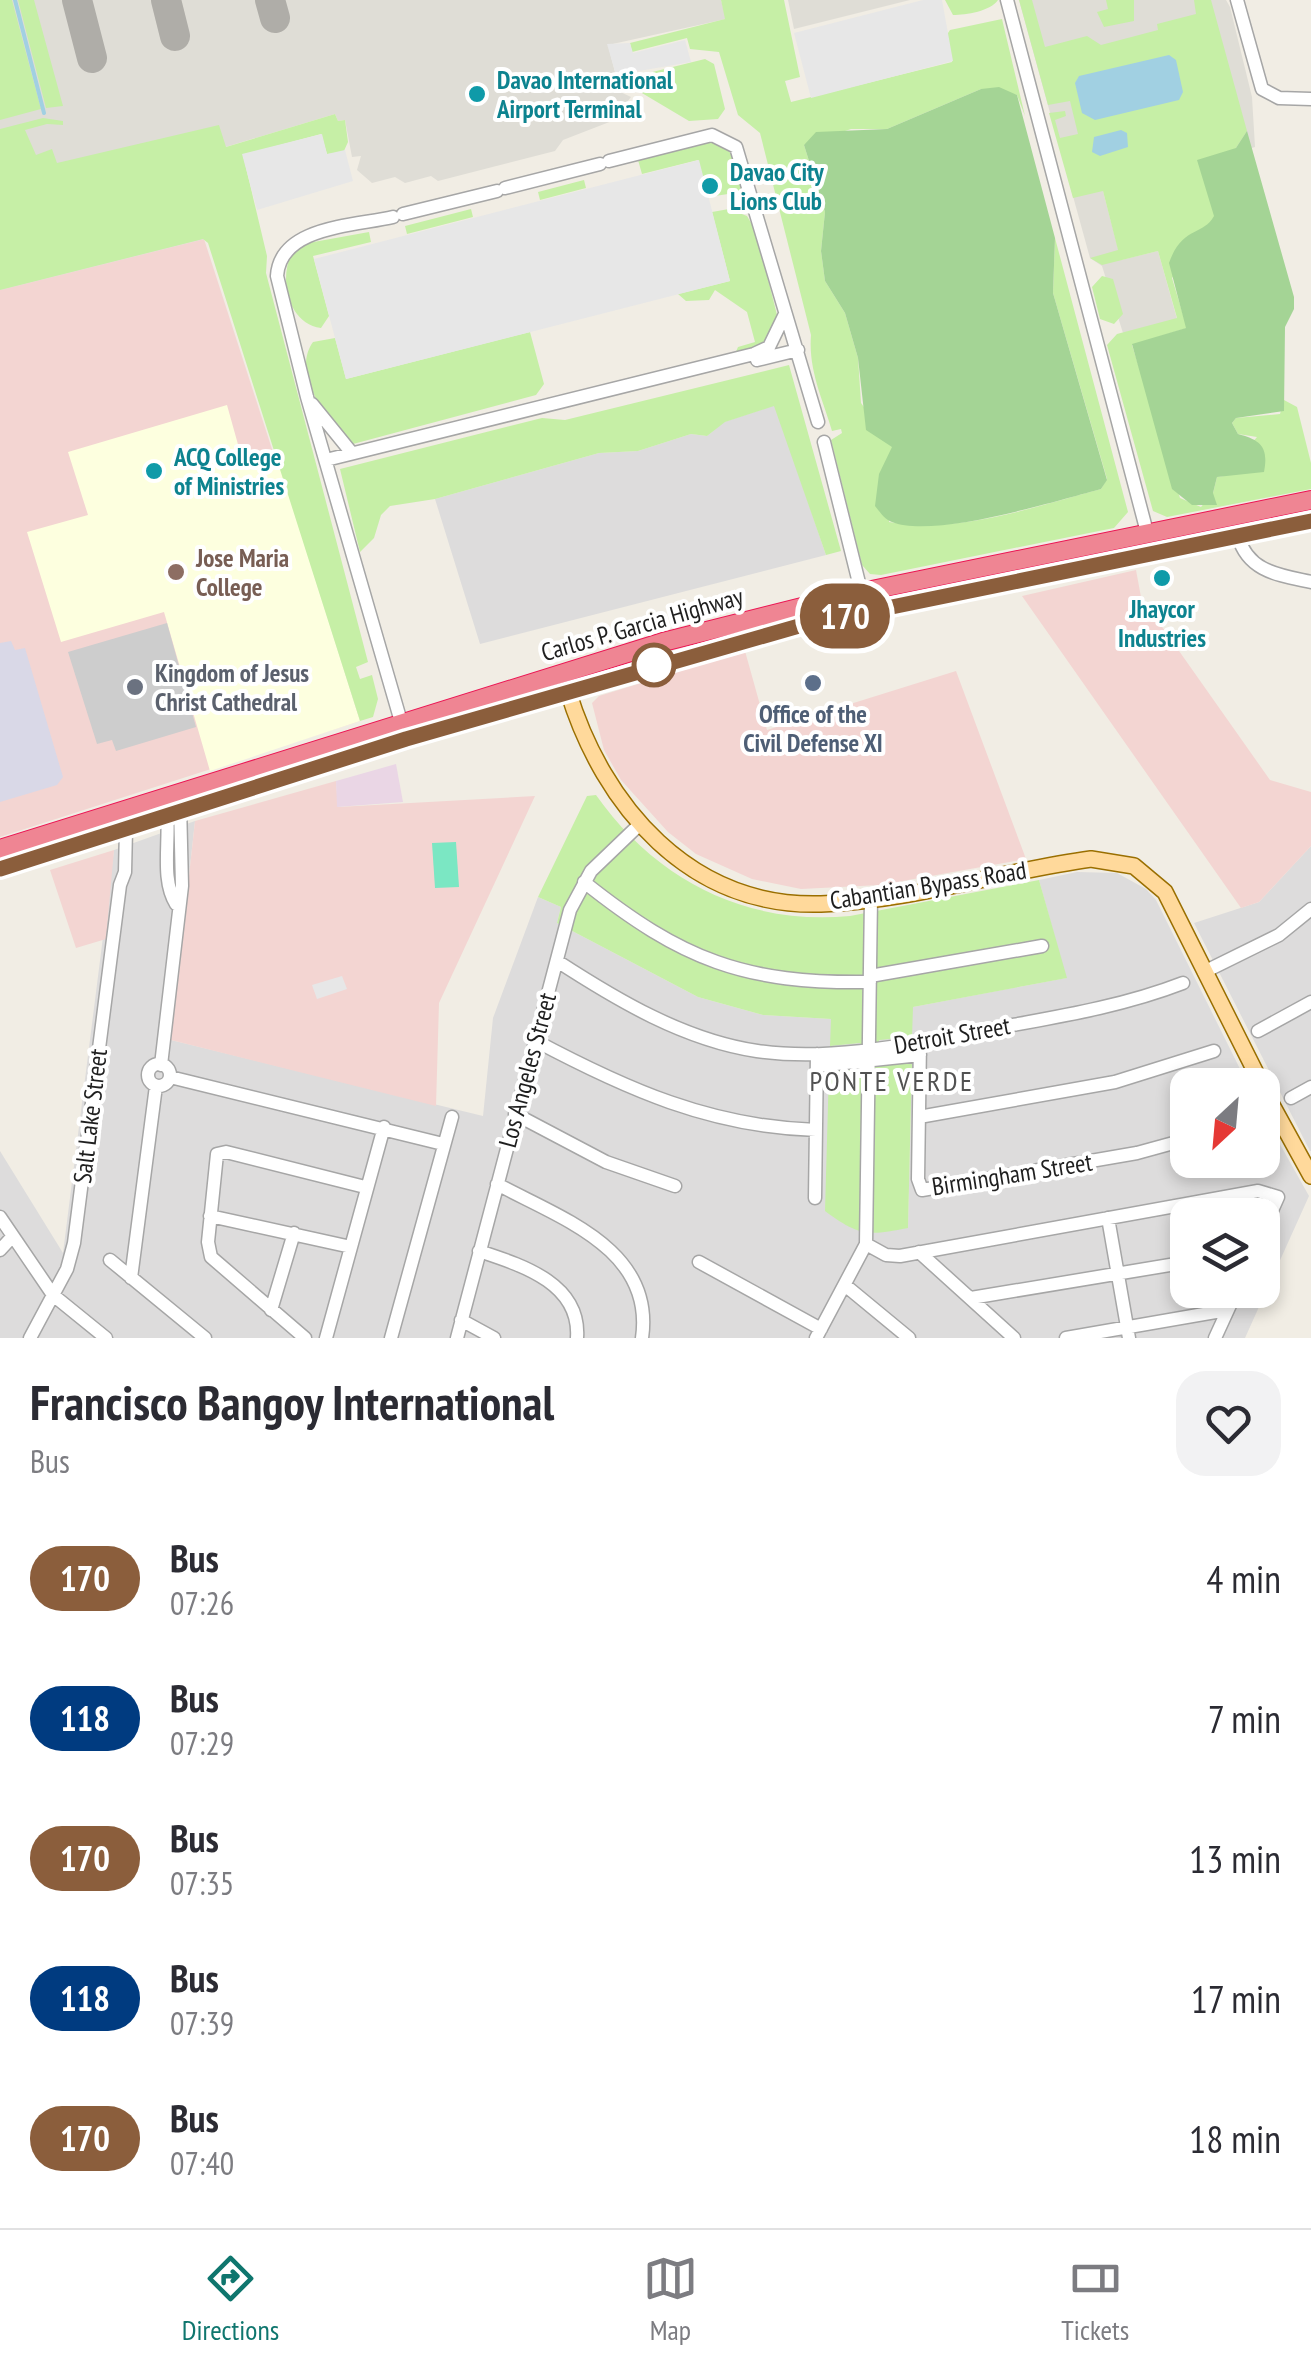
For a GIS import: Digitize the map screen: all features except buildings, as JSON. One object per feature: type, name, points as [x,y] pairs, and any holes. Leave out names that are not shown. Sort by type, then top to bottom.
[{"type":"highway","name":"Carlos P. Garcia Highway","points":[[0,849],[173,804],[663,642],[864,602],[1311,500]]},
{"type":"highway","name":"Carlos P. Garcia Highway","points":[[403,730],[568,691],[864,602],[1140,558],[1311,521]]},
{"type":"highway","points":[[1140,558],[1148,536],[1174,550]]},
{"type":"highway","name":"Carlos P. Garcia Highway","points":[[0,869],[122,830],[173,804]]},
{"type":"main road","name":"Cabantian Bypass Road","points":[[568,691],[593,761],[639,824],[689,865],[750,894],[798,904],[871,898],[1068,862],[1122,861],[1146,873],[1165,892],[1253,1068]]},
{"type":"main road","name":"Cabantian Bypass Road","points":[[1280,1119],[1311,1176]]},
{"type":"street","points":[[1008,0],[1148,536]]},
{"type":"street","points":[[1237,0],[1262,89],[1279,98],[1311,99]]},
{"type":"street","points":[[403,730],[278,282],[280,258],[298,240],[712,135],[733,142],[743,160],[818,422]]},
{"type":"street","points":[[326,460],[764,351],[774,340],[785,314]]},
{"type":"street","points":[[561,400],[572,405],[798,350]]},
{"type":"street","points":[[307,397],[351,452]]},
{"type":"street","points":[[824,442],[864,602]]},
{"type":"street","points":[[1238,536],[1244,553],[1256,566],[1311,582]]},
{"type":"street","points":[[173,804],[169,891],[176,904],[160,1065],[170,1077],[443,1144]]},
{"type":"street","name":"Los Angeles Street","points":[[456,1338],[570,910],[584,882],[639,824]]},
{"type":"street","name":"Salt Lake Street","points":[[30,1338],[74,1243],[120,885],[122,830]]},
{"type":"street","points":[[584,882],[642,927],[719,965],[783,980],[870,979],[1042,946]]},
{"type":"street","points":[[699,1262],[818,1334],[866,1244],[871,898]]},
{"type":"street","points":[[1204,972],[1279,935],[1311,909]]},
{"type":"street","name":"Detroit Street","points":[[556,961],[653,1017],[697,1035],[757,1051],[817,1060],[920,1048],[1116,1006],[1183,983]]},
{"type":"street","points":[[1258,1031],[1311,1002]]},
{"type":"street","points":[[534,1040],[620,1085],[692,1113],[758,1126],[816,1130]]},
{"type":"street","name":"Birmingham Street","points":[[920,1048],[918,1184],[929,1192],[1170,1143]]},
{"type":"street","points":[[919,1117],[1115,1082],[1214,1051]]},
{"type":"street","points":[[815,1198],[817,1060]]},
{"type":"street","points":[[131,1278],[156,1086],[149,1072],[160,1065]]},
{"type":"street","points":[[156,1086],[163,1086],[170,1077]]},
{"type":"street","points":[[1292,1098],[1311,1087]]},
{"type":"street","points":[[515,1114],[606,1162],[675,1186]]},
{"type":"street","points":[[390,1338],[452,1117]]},
{"type":"street","points":[[326,1338],[384,1128]]},
{"type":"street","points":[[305,1338],[211,1257],[210,1216],[216,1159],[222,1151],[366,1187]]},
{"type":"street","points":[[497,1184],[601,1240],[617,1255],[638,1292],[642,1338]]},
{"type":"street","points":[[1219,1198],[1258,1191],[1276,1195],[1275,1198]]},
{"type":"street","points":[[866,1244],[892,1256],[1170,1207]]},
{"type":"street","points":[[0,1216],[53,1295],[105,1338]]},
{"type":"street","points":[[210,1216],[350,1247]]},
{"type":"street","points":[[1108,1218],[1128,1333]]},
{"type":"street","points":[[270,1310],[294,1233]]},
{"type":"street","points":[[0,1250],[12,1238]]},
{"type":"street","points":[[479,1251],[520,1264],[559,1290],[574,1314],[576,1338]]},
{"type":"street","points":[[919,1252],[1014,1338]]},
{"type":"street","points":[[110,1260],[204,1338]]},
{"type":"street","points":[[972,1298],[1170,1265]]},
{"type":"street","points":[[846,1286],[909,1338]]},
{"type":"street","points":[[1066,1338],[1128,1333],[1227,1310]]},
{"type":"street","points":[[1215,1338],[1227,1310]]},
{"type":"street","points":[[461,1320],[494,1338]]},
{"type":"shaded area","points":[[0,0],[721,0],[726,19],[608,45],[617,80],[614,89],[631,97],[612,121],[563,140],[555,151],[438,181],[431,176],[405,183],[395,177],[372,183],[357,170],[361,156],[352,157],[345,120],[338,121],[335,114],[219,149],[204,239],[0,290]]},
{"type":"shaded area","points":[[788,0],[910,0],[794,29]]},
{"type":"shaded area","points":[[923,0],[942,0],[953,61],[811,98],[794,33]]},
{"type":"shaded area","points":[[1019,0],[1226,0],[1230,7],[1252,97],[1255,147],[1103,191],[1121,260],[1158,251],[1177,319],[1123,333],[1102,266],[1090,258]]},
{"type":"shaded area","points":[[685,40],[691,62],[616,75],[607,44],[630,43],[633,53]]},
{"type":"shaded area","points":[[322,134],[327,154],[345,150],[353,181],[257,210],[242,154]]},
{"type":"shaded area","points":[[699,160],[730,281],[346,379],[314,259]]},
{"type":"shaded area","points":[[204,239],[360,721],[0,837],[0,290]]},
{"type":"shaded area","name":"Jose Maria College","points":[[227,405],[244,466],[277,458],[360,721],[210,771],[164,612],[61,642],[27,532],[88,515],[68,452]]},
{"type":"shaded area","points":[[775,405],[826,555],[480,644],[435,499],[599,453],[638,451],[691,434],[707,436],[724,422]]},
{"type":"shaded area","points":[[1136,570],[1141,597],[1270,780],[1311,792],[1311,846],[1259,902],[1241,908],[1022,596]]},
{"type":"shaded area","points":[[167,623],[196,727],[116,751],[112,740],[97,744],[68,652]]},
{"type":"shaded area","points":[[11,641],[15,650],[25,648],[63,777],[57,785],[0,802],[0,643]]},
{"type":"shaded area","points":[[745,651],[767,730],[956,671],[1026,859],[880,885],[801,889],[752,879],[696,854],[668,832],[621,780],[604,750],[592,703],[599,696]]},
{"type":"shaded area","points":[[396,764],[403,802],[337,807],[336,781]]},
{"type":"shaded area","points":[[336,781],[338,807],[535,796],[439,1003],[436,1106],[171,1040],[195,821]]},
{"type":"shaded area","points":[[195,821],[171,1040],[483,1116],[493,1018],[538,897],[561,907],[557,923],[698,997],[763,1015],[831,1019],[861,1042],[860,1066],[908,1228],[912,1062],[878,1064],[878,1040],[913,1007],[1066,978],[1039,880],[1077,872],[1117,873],[1146,889],[1156,900],[1240,1068],[1170,1068],[1170,1178],[1280,1178],[1280,1144],[1309,1196],[1280,1260],[1280,1198],[1170,1198],[1170,1308],[1259,1308],[1245,1338],[0,1338],[0,1151],[63,1253],[114,850]]},
{"type":"shaded area","points":[[1311,846],[1311,1151],[1280,1092],[1280,1068],[1268,1068],[1194,923],[1259,902]]},
{"type":"shaded area","points":[[114,850],[106,939],[76,948],[50,870]]},
{"type":"shaded area","points":[[342,976],[347,989],[317,999],[312,985]]},
{"type":"green space","points":[[0,0],[12,0],[41,109],[0,120]]},
{"type":"green space","points":[[18,0],[34,0],[63,106],[46,108]]},
{"type":"green space","points":[[721,0],[784,0],[800,77],[785,81],[791,102],[952,62],[946,36],[950,30],[1002,19],[1025,116],[1017,95],[981,89],[887,129],[851,129],[804,145],[825,212],[821,251],[825,281],[845,313],[858,358],[861,403],[893,447],[888,458],[889,522],[942,524],[996,517],[1101,489],[1107,479],[1053,293],[1055,238],[1128,512],[1114,528],[881,575],[870,574],[862,565],[831,440],[842,433],[841,429],[832,431],[817,386],[811,335],[760,133],[738,115],[719,52],[690,49],[687,38],[632,52],[630,43],[725,19]]},
{"type":"green space","points":[[945,0],[998,0],[984,10],[953,15]]},
{"type":"green space","points":[[1019,0],[1032,0],[1045,47],[1087,36],[1101,45],[1158,30],[1157,24],[1196,14],[1194,0],[1211,0],[1247,131],[1236,148],[1213,221],[1172,278],[1187,328],[1132,345],[1180,498],[1201,507],[1213,493],[1217,477],[1224,476],[1257,437],[1238,434],[1232,423],[1236,418],[1280,414],[1284,400],[1297,407],[1311,463],[1311,489],[1167,517],[1153,511],[1107,345],[1117,334],[1177,318],[1158,251],[1102,265],[1090,258],[1118,250],[1103,191],[1073,198],[1049,113],[1065,111],[1066,116],[1055,120],[1060,138],[1078,134],[1070,101],[1048,105]]},
{"type":"green space","points":[[1106,0],[1134,0],[1134,21],[1104,27],[1097,12],[1108,9]]},
{"type":"green space","points":[[705,59],[714,64],[725,109],[718,119],[689,121],[620,80]]},
{"type":"green space","points":[[999,87],[1017,95],[1055,238],[1053,293],[1107,480],[1101,489],[995,516],[936,526],[892,522],[875,506],[879,474],[892,447],[866,430],[858,358],[845,313],[825,281],[821,251],[825,212],[804,145],[816,132],[887,129],[981,89]]},
{"type":"green space","points":[[335,114],[338,121],[345,120],[348,142],[343,153],[327,154],[321,134],[243,155],[267,256],[266,273],[368,662],[356,667],[360,679],[372,675],[378,699],[373,717],[360,721],[208,243],[203,239],[0,290],[0,129],[43,118],[63,121],[63,125],[47,124],[25,130],[36,155],[52,149],[57,163],[219,125],[226,147]]},
{"type":"green space","points":[[1247,131],[1294,297],[1294,309],[1285,327],[1284,411],[1236,418],[1232,423],[1238,434],[1257,442],[1264,450],[1264,472],[1217,477],[1213,493],[1217,505],[1192,505],[1172,489],[1132,344],[1186,328],[1169,263],[1180,243],[1214,216],[1197,160],[1236,148]]},
{"type":"green space","points":[[707,142],[731,154],[747,198],[728,194],[708,197],[698,160],[642,174],[638,160]]},
{"type":"green space","points":[[584,180],[586,188],[540,200],[538,192]]},
{"type":"green space","points":[[471,209],[473,217],[407,234],[405,226]]},
{"type":"green space","points":[[729,209],[747,216],[756,231],[777,315],[768,343],[735,354],[738,347],[755,342],[747,312],[715,290],[709,300],[686,301],[678,294],[730,281],[712,212]]},
{"type":"green space","points":[[369,232],[371,242],[313,256],[329,316],[321,328],[300,318],[286,285],[293,251],[308,243]]},
{"type":"green space","points":[[1102,276],[1113,279],[1123,314],[1114,324],[1100,319],[1092,287]]},
{"type":"green space","points":[[530,332],[544,384],[536,395],[353,444],[315,397],[306,369],[313,342],[335,338],[346,379]]},
{"type":"green space","points":[[789,365],[841,551],[826,555],[774,406],[725,422],[707,436],[691,434],[638,451],[599,453],[435,499],[390,506],[381,515],[374,538],[360,552],[340,469],[542,418],[565,420]]},
{"type":"green space","points":[[596,795],[646,851],[675,873],[740,905],[775,913],[850,916],[1039,880],[1067,978],[913,1007],[912,1037],[879,1040],[878,1064],[912,1062],[908,1228],[864,1232],[825,1211],[829,1069],[860,1066],[860,1043],[830,1046],[831,1019],[763,1015],[698,997],[557,923],[561,907],[538,897],[587,796]]},
{"type":"green space","points":[[456,842],[459,887],[435,888],[432,843]]},
{"type":"water","points":[[1169,55],[1176,60],[1183,92],[1179,100],[1095,120],[1082,113],[1075,83],[1079,76]]},
{"type":"water","points":[[1121,130],[1127,133],[1128,147],[1100,156],[1092,152],[1094,137]]},
{"type":"waterway","points":[[15,0],[44,113]]},
{"type":"taxiway","points":[[77,0],[92,58]]},
{"type":"taxiway","points":[[166,0],[175,36]]},
{"type":"taxiway","points":[[270,0],[275,18]]},
{"type":"bus line","name":"170","points":[[0,869],[406,739],[799,626],[1311,521]]},
{"type":"place","name":"Davao International Airport Terminal","points":[[477,94]]},
{"type":"place","name":"Davao City Lions Club","points":[[710,186]]},
{"type":"place","name":"ACQ College of Ministries","points":[[154,471]]},
{"type":"place","name":"Jose Maria College","points":[[176,572]]},
{"type":"place","name":"Jhaycor Industries","points":[[1162,578]]},
{"type":"place","name":"Office of the Civil Defense XI","points":[[813,683]]},
{"type":"place","name":"Kingdom of Jesus Christ Cathedral","points":[[135,687]]},
{"type":"district","name":"PONTE VERDE","points":[[892,1081]]}]
